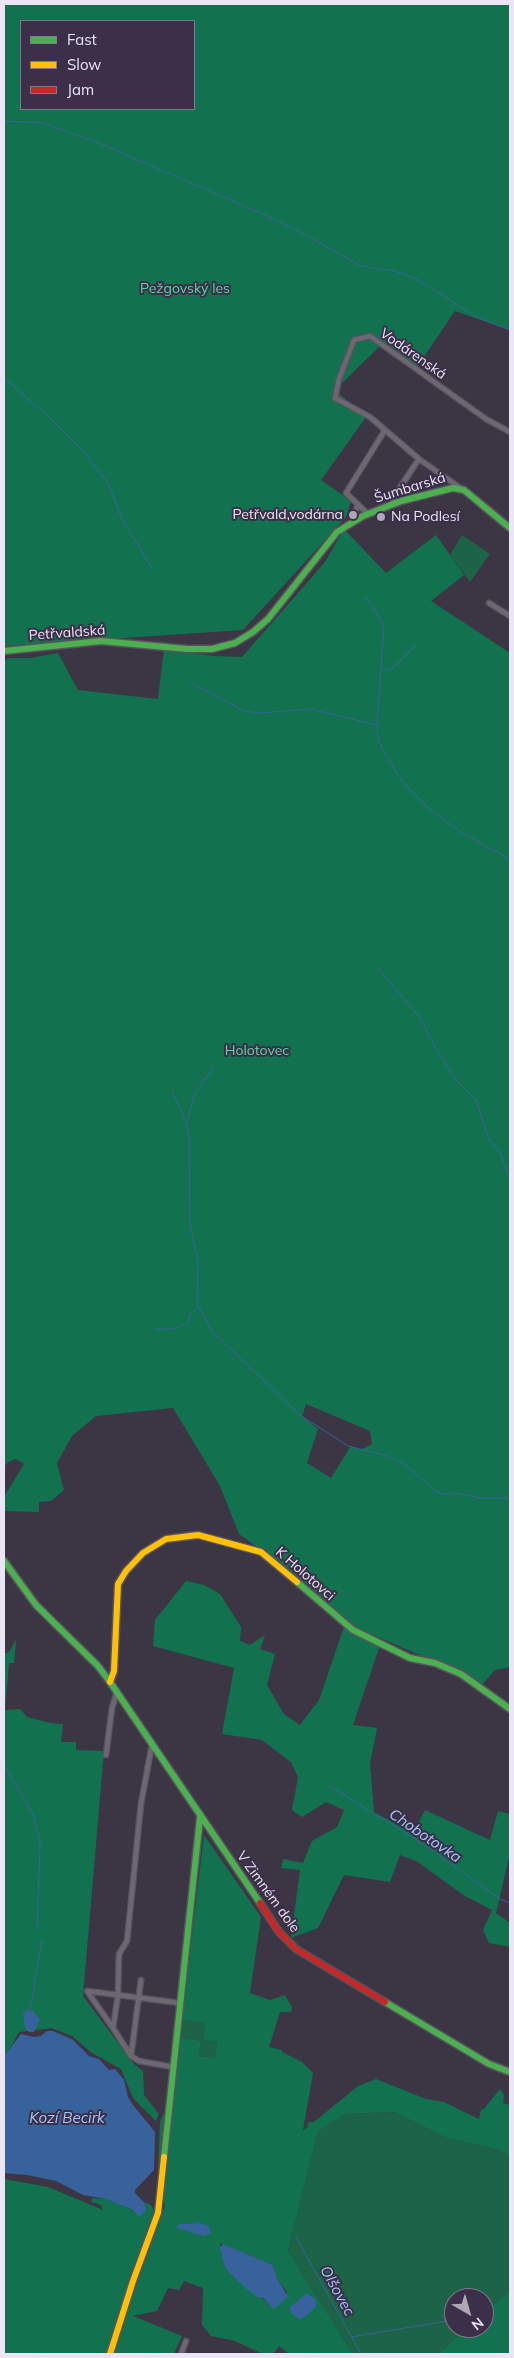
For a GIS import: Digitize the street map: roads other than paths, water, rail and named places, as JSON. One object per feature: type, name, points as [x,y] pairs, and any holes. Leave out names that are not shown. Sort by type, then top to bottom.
[{"type":"street","name":"Vodárenská","points":[[459,487],[419,459],[370,417],[335,398],[339,379],[354,340],[370,336],[486,419],[510,432]]},
{"type":"street","points":[[368,514],[346,493],[385,430]]},
{"type":"street","points":[[394,504],[393,498],[419,459]]},
{"type":"street","name":"Šumbarská","points":[[337,532],[368,514],[394,504],[459,487],[510,528]]},
{"type":"street","points":[[352,523],[353,514],[358,505]]},
{"type":"street","name":"Petřvaldská","points":[[4,651],[101,641],[162,647],[212,649],[235,643],[253,632],[268,619],[337,532]]},
{"type":"street","points":[[488,603],[510,616]]},
{"type":"street","name":"K Holotovci","points":[[110,1682],[114,1671],[118,1584],[126,1571],[143,1553],[154,1545],[166,1539],[198,1535],[261,1552],[353,1630],[410,1658],[435,1663],[461,1674],[510,1709]]},
{"type":"street","name":"V Zimném dole","points":[[4,1561],[36,1605],[98,1666],[110,1682],[262,1910],[279,1932],[296,1949],[489,2064],[510,2072]]},
{"type":"street","points":[[106,1755],[112,1708],[117,1692]]},
{"type":"street","points":[[113,2028],[118,1995],[119,1954],[126,1941],[141,1804],[152,1744]]},
{"type":"street","points":[[110,2354],[133,2280],[158,2213],[200,1818]]},
{"type":"street","points":[[131,2056],[141,1980]]},
{"type":"street","points":[[173,2067],[139,2061],[131,2056],[87,1991],[180,2003]]},
{"type":"street","points":[[181,2354],[186,2341]]},
{"type":"water","points":[[26,2010],[33,2011],[40,2020],[34,2032],[29,2032],[25,2028],[23,2014]]},
{"type":"water","name":"Kozí Becirk","points":[[47,2031],[53,2031],[73,2040],[89,2056],[99,2059],[109,2070],[115,2069],[124,2080],[128,2097],[133,2105],[155,2132],[154,2170],[135,2190],[135,2193],[144,2202],[146,2210],[142,2215],[138,2216],[133,2210],[106,2199],[83,2195],[56,2181],[27,2175],[4,2173],[4,2057],[21,2034],[34,2037],[41,2036]]},
{"type":"water","points":[[197,2222],[209,2226],[211,2233],[203,2236],[175,2227],[180,2224]]},
{"type":"water","points":[[223,2244],[273,2265],[277,2278],[288,2297],[274,2309],[263,2298],[257,2297],[243,2286],[225,2268],[220,2248]]},
{"type":"water","points":[[307,2293],[316,2300],[316,2307],[302,2319],[299,2319],[292,2314],[289,2308]]},
{"type":"waterway","points":[[4,121],[43,123],[96,142],[263,214],[304,234],[361,266],[394,271],[415,278],[478,318],[510,330]]},
{"type":"waterway","points":[[4,378],[49,417],[84,452],[108,483],[122,519],[153,570]]},
{"type":"waterway","points":[[366,597],[384,625],[377,725],[382,749],[402,781],[428,808],[464,834],[510,859]]},
{"type":"waterway","points":[[382,669],[389,670],[394,667],[416,645]]},
{"type":"waterway","points":[[190,682],[244,711],[259,713],[310,709],[377,725]]},
{"type":"waterway","points":[[378,968],[420,1018],[435,1047],[456,1080],[476,1100],[488,1138],[499,1151],[510,1179]]},
{"type":"waterway","points":[[187,1121],[194,1096],[214,1066]]},
{"type":"waterway","points":[[172,1091],[186,1122],[189,1138],[190,1225],[198,1261],[197,1304],[212,1331],[300,1415],[348,1446],[387,1456],[406,1465],[441,1494],[455,1493],[480,1498],[510,1498]]},
{"type":"waterway","points":[[156,1329],[172,1329],[185,1325],[188,1323],[190,1314],[197,1308]]},
{"type":"waterway","points":[[4,1765],[34,1816],[40,1843],[37,1930]]},
{"type":"waterway","name":"Chobotovka","points":[[328,1785],[420,1842],[500,1899],[510,1903]]},
{"type":"waterway","points":[[30,2010],[42,1941]]},
{"type":"waterway","name":"Olšovec","points":[[296,2237],[361,2354]]},
{"type":"waterway","points":[[351,2337],[444,2322]]},
{"type":"place","name":"Petřvald,vodárna","points":[[353,515]]},
{"type":"place","name":"Na Podlesí","points":[[381,517]]},
{"type":"park label","name":"Pežgovský les","points":[[185,289]]},
{"type":"park label","name":"Holotovec","points":[[257,1051]]}]
